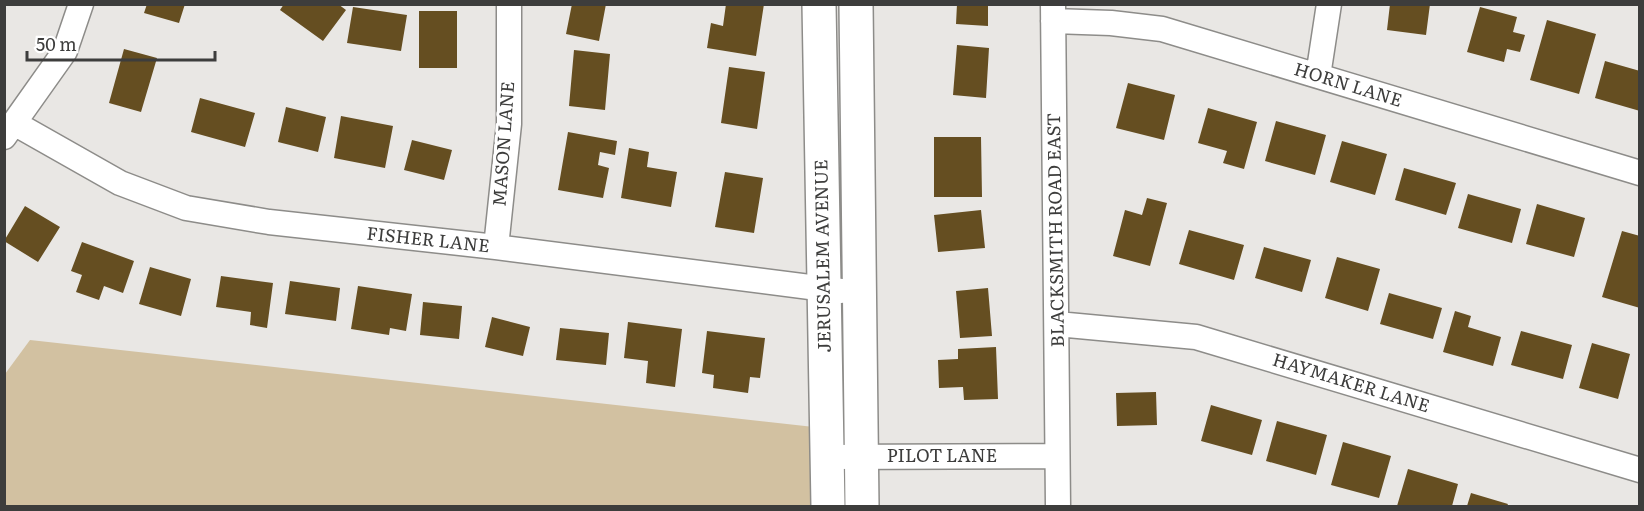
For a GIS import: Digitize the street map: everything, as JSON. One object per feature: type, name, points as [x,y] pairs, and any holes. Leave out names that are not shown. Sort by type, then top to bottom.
[{"type":"main road","name":"JERUSALEM AVENUE","points":[[819,4],[828,507]]},
{"type":"main road","name":"JERUSALEM AVENUE","points":[[856,4],[862,507]]},
{"type":"street","points":[[9,130],[65,51],[81,4]]},
{"type":"street","name":"MASON LANE","points":[[495,247],[509,124],[509,4]]},
{"type":"street","points":[[1318,76],[1329,4]]},
{"type":"street","name":"HORN LANE","points":[[1053,13],[1162,29],[1640,173]]},
{"type":"street","name":"BLACKSMITH ROAD EAST","points":[[1053,13],[1058,507]]},
{"type":"street","name":"FISHER LANE","points":[[9,130],[120,183],[186,208],[269,222],[495,247],[861,293]]},
{"type":"street","name":"HAYMAKER LANE","points":[[1057,324],[1196,337],[1640,470]]},
{"type":"street","name":"PILOT LANE","points":[[827,457],[1058,456]]},
{"type":"shaded area","points":[[30,340],[832,429],[833,506],[5,506],[5,374]]},
{"type":"building","points":[[147,4],[185,4],[179,23],[144,13]]},
{"type":"building","points":[[284,4],[338,4],[346,10],[323,41],[280,10]]},
{"type":"building","points":[[572,4],[606,4],[599,41],[566,34]]},
{"type":"building","points":[[726,4],[764,4],[756,56],[707,48],[711,23],[723,26]]},
{"type":"building","points":[[957,4],[988,4],[988,26],[956,24]]},
{"type":"building","points":[[1390,4],[1430,4],[1426,35],[1387,30]]},
{"type":"building","points":[[353,7],[407,15],[401,51],[347,43]]},
{"type":"building","points":[[1480,7],[1517,17],[1513,32],[1525,35],[1520,52],[1507,49],[1504,62],[1467,52]]},
{"type":"building","points":[[419,11],[457,11],[457,68],[419,68]]},
{"type":"building","points":[[1547,20],[1596,34],[1579,94],[1530,80]]},
{"type":"building","points":[[957,45],[989,48],[986,98],[953,95]]},
{"type":"building","points":[[124,49],[157,58],[141,112],[109,103]]},
{"type":"building","points":[[574,50],[610,54],[605,110],[569,106]]},
{"type":"building","points":[[1605,61],[1640,71],[1640,111],[1595,98]]},
{"type":"building","points":[[729,67],[765,72],[757,129],[721,123]]},
{"type":"building","points":[[1128,83],[1175,95],[1164,140],[1116,128]]},
{"type":"building","points":[[200,98],[255,113],[245,147],[191,132]]},
{"type":"building","points":[[286,107],[326,117],[318,152],[278,142]]},
{"type":"building","points":[[1208,108],[1257,122],[1244,169],[1223,163],[1227,151],[1198,143]]},
{"type":"building","points":[[341,116],[393,126],[385,168],[334,158]]},
{"type":"building","points":[[1276,121],[1326,135],[1315,175],[1265,161]]},
{"type":"building","points":[[568,132],[617,141],[615,155],[600,152],[598,165],[609,168],[603,198],[558,190]]},
{"type":"building","points":[[934,137],[981,137],[982,197],[934,197]]},
{"type":"building","points":[[412,140],[452,150],[444,180],[404,170]]},
{"type":"building","points":[[1342,141],[1387,154],[1375,195],[1330,182]]},
{"type":"building","points":[[629,148],[649,152],[647,167],[677,172],[671,207],[621,198]]},
{"type":"building","points":[[1404,168],[1456,183],[1446,215],[1395,200]]},
{"type":"building","points":[[725,172],[763,178],[754,233],[715,227]]},
{"type":"building","points":[[1468,194],[1521,209],[1512,243],[1458,228]]},
{"type":"building","points":[[1147,198],[1167,203],[1150,266],[1113,256],[1125,210],[1142,215]]},
{"type":"building","points":[[1537,204],[1585,218],[1574,257],[1526,244]]},
{"type":"building","points":[[25,206],[60,227],[38,262],[4,241]]},
{"type":"building","points":[[981,210],[985,248],[938,252],[934,215]]},
{"type":"building","points":[[1189,230],[1244,245],[1234,280],[1179,264]]},
{"type":"building","points":[[1622,231],[1640,236],[1640,308],[1602,297]]},
{"type":"building","points":[[82,242],[134,261],[123,293],[104,286],[99,300],[76,292],[82,275],[71,271]]},
{"type":"building","points":[[1264,247],[1311,260],[1302,292],[1255,278]]},
{"type":"building","points":[[1337,257],[1380,269],[1368,311],[1325,298]]},
{"type":"building","points":[[150,267],[191,279],[181,316],[139,304]]},
{"type":"building","points":[[221,276],[273,283],[267,328],[250,325],[251,312],[216,307]]},
{"type":"building","points":[[290,281],[340,288],[336,321],[285,314]]},
{"type":"building","points":[[358,286],[412,294],[406,331],[390,328],[389,335],[351,329]]},
{"type":"building","points":[[988,288],[992,336],[960,338],[956,291]]},
{"type":"building","points":[[1389,293],[1442,308],[1433,339],[1380,324]]},
{"type":"building","points":[[423,302],[462,306],[459,339],[420,335]]},
{"type":"building","points":[[1455,311],[1471,316],[1468,327],[1501,337],[1493,366],[1443,352]]},
{"type":"building","points":[[492,317],[530,327],[523,356],[485,347]]},
{"type":"building","points":[[628,322],[682,329],[675,387],[646,383],[648,361],[624,358]]},
{"type":"building","points":[[560,328],[609,333],[606,365],[556,360]]},
{"type":"building","points":[[707,331],[765,338],[760,378],[750,377],[748,393],[713,388],[714,375],[702,373]]},
{"type":"building","points":[[1521,331],[1572,345],[1563,379],[1511,365]]},
{"type":"building","points":[[1592,343],[1630,354],[1618,399],[1579,388]]},
{"type":"building","points":[[996,347],[998,399],[964,400],[963,387],[939,388],[938,360],[958,359],[958,349]]},
{"type":"building","points":[[1156,392],[1157,425],[1117,426],[1116,393]]},
{"type":"building","points":[[1211,405],[1262,420],[1252,455],[1201,441]]},
{"type":"building","points":[[1277,421],[1327,435],[1316,475],[1266,461]]},
{"type":"building","points":[[1343,442],[1391,456],[1379,498],[1331,485]]},
{"type":"building","points":[[1408,469],[1458,484],[1452,506],[1397,506]]},
{"type":"building","points":[[1471,493],[1508,504],[1507,506],[1467,506]]}]
